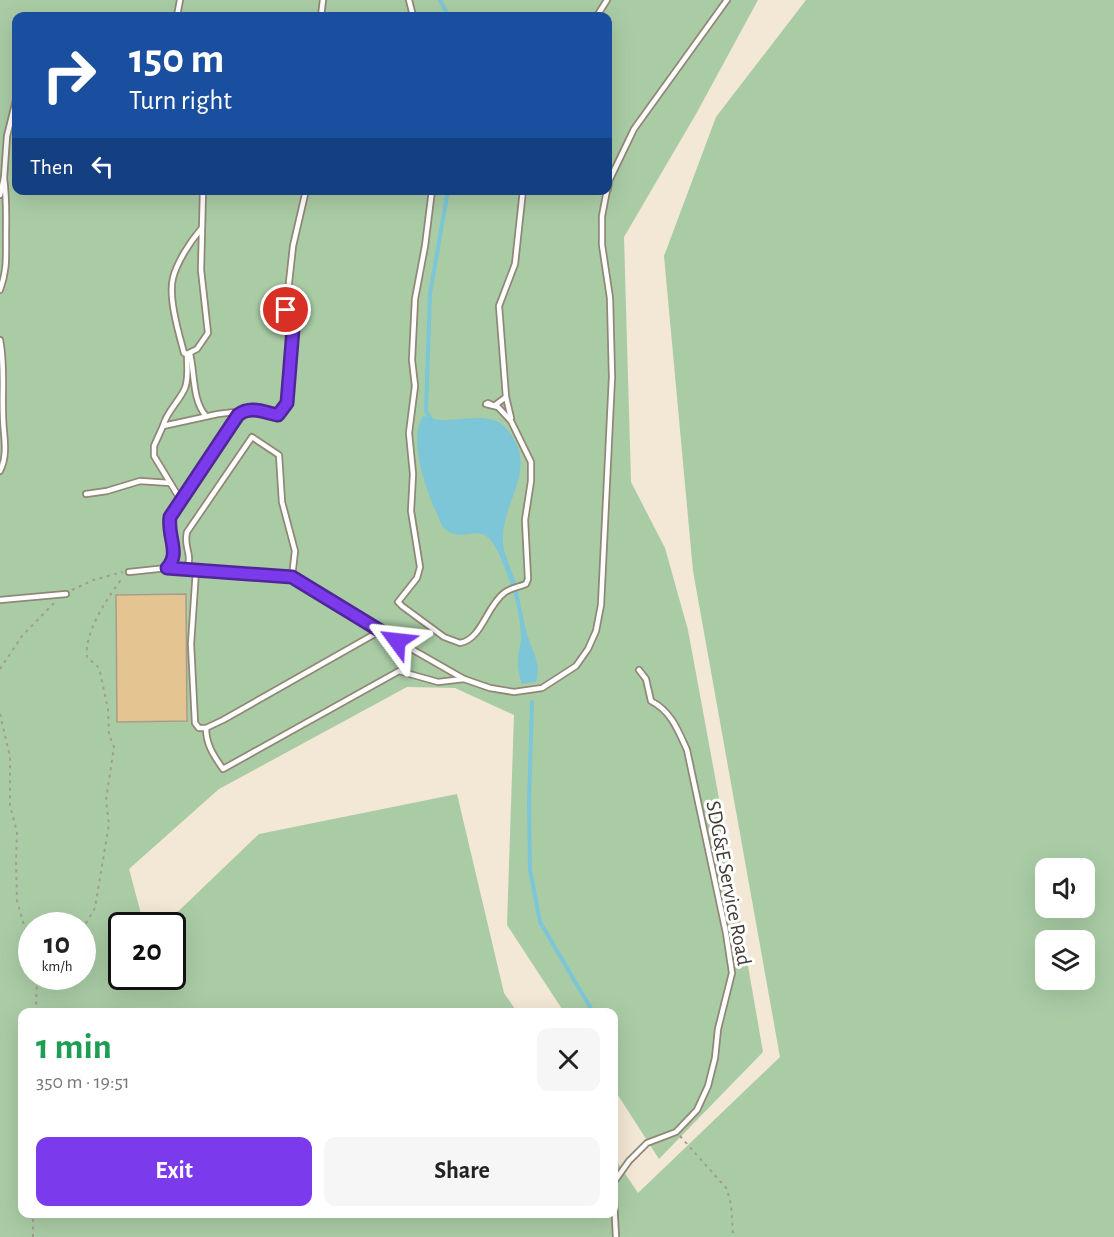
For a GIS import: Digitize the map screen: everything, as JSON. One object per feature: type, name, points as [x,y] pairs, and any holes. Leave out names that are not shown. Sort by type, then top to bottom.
[{"type":"lane","points":[[612,175],[634,129],[727,0]]},
{"type":"lane","points":[[0,195],[4,178],[7,136],[12,116]]},
{"type":"lane","points":[[0,290],[6,273],[7,259],[7,195],[4,178]]},
{"type":"lane","points":[[188,354],[198,349],[208,333],[201,270],[203,195]]},
{"type":"lane","points":[[163,426],[206,416],[244,411],[261,410],[278,415],[287,403],[293,329],[286,310],[293,246],[305,195]]},
{"type":"lane","points":[[431,195],[415,298],[412,360],[415,386],[409,433],[413,474],[411,511],[420,567],[417,578],[398,602],[444,637],[460,643],[472,638],[504,592],[526,584],[528,579],[525,520],[532,473],[526,450],[511,421],[506,397],[499,306],[515,264],[522,195]]},
{"type":"lane","points":[[129,572],[167,568],[292,577],[464,679],[490,688],[514,692],[542,688],[576,666],[588,649],[596,631],[601,605],[612,377],[610,298],[602,245],[602,216],[606,195]]},
{"type":"lane","points":[[201,229],[173,277],[174,307],[181,341],[184,353],[188,354],[199,408],[206,416]]},
{"type":"lane","points":[[0,340],[3,356],[5,451],[0,471]]},
{"type":"lane","points":[[180,499],[153,452],[165,419],[185,389],[188,354]]},
{"type":"lane","points":[[506,397],[494,406],[511,421]]},
{"type":"lane","points":[[167,568],[173,562],[174,553],[168,528],[170,517],[238,415],[244,411]]},
{"type":"lane","points":[[187,570],[191,560],[185,539],[187,532],[252,437],[279,455],[282,502],[295,551],[292,577]]},
{"type":"lane","points":[[86,494],[107,491],[140,481],[170,483]]},
{"type":"lane","points":[[196,570],[191,644],[195,723],[199,728],[206,729],[380,631]]},
{"type":"lane","points":[[0,600],[66,594]]},
{"type":"lane","name":"SDG&E Service Road","points":[[618,1176],[647,1143],[676,1132],[697,1110],[708,1086],[715,1058],[718,1029],[732,973],[726,933],[687,750],[675,722],[659,705],[651,701],[646,679],[639,670]]},
{"type":"lane","points":[[206,729],[210,751],[223,769],[399,671],[438,682],[464,679]]},
{"type":"lane","points":[[615,1218],[616,1237]]},
{"type":"path","points":[[0,669],[32,625],[58,599],[93,580],[109,574],[129,572]]},
{"type":"path","points":[[93,912],[109,824],[106,800],[114,747],[109,735],[108,710],[100,672],[87,657],[86,652],[89,634],[122,579],[129,572]]},
{"type":"path","points":[[0,714],[10,763],[10,806],[17,832],[17,901],[20,912]]},
{"type":"path","points":[[36,1008],[37,990]]},
{"type":"path","points":[[676,1132],[727,1189],[731,1204],[732,1237]]},
{"type":"path","points":[[33,1218],[33,1237]]},
{"type":"green space","points":[[0,0],[758,0],[696,114],[624,237],[631,482],[665,548],[688,630],[763,1052],[659,1159],[618,1095],[618,1008],[561,1008],[507,925],[514,715],[455,688],[407,687],[219,789],[129,869],[141,912],[108,912],[108,990],[186,990],[186,912],[178,912],[259,834],[457,794],[504,993],[514,1008],[18,1008],[18,1218],[618,1218],[618,1163],[638,1193],[780,1057],[693,571],[664,256],[716,117],[806,0],[1114,0],[1114,1237],[0,1237]]},
{"type":"water","points":[[423,416],[438,420],[484,418],[492,420],[506,428],[516,443],[520,458],[520,473],[506,518],[503,534],[504,550],[515,580],[527,634],[536,658],[538,675],[536,682],[522,684],[521,681],[518,655],[521,628],[517,606],[507,574],[493,543],[480,534],[454,534],[444,528],[440,522],[420,465],[417,438]]},
{"type":"building","points":[[186,594],[187,721],[117,722],[116,595]]},
{"type":"waterway","points":[[440,0],[446,12]]},
{"type":"waterway","points":[[432,421],[426,411],[430,294],[447,195]]},
{"type":"waterway","points":[[532,702],[529,802],[530,870],[540,922],[591,1008]]},
{"type":"route","points":[[286,310],[293,329],[287,403],[278,415],[261,410],[244,411],[238,415],[170,517],[168,528],[174,553],[173,562],[167,568],[292,577],[397,641]]}]
